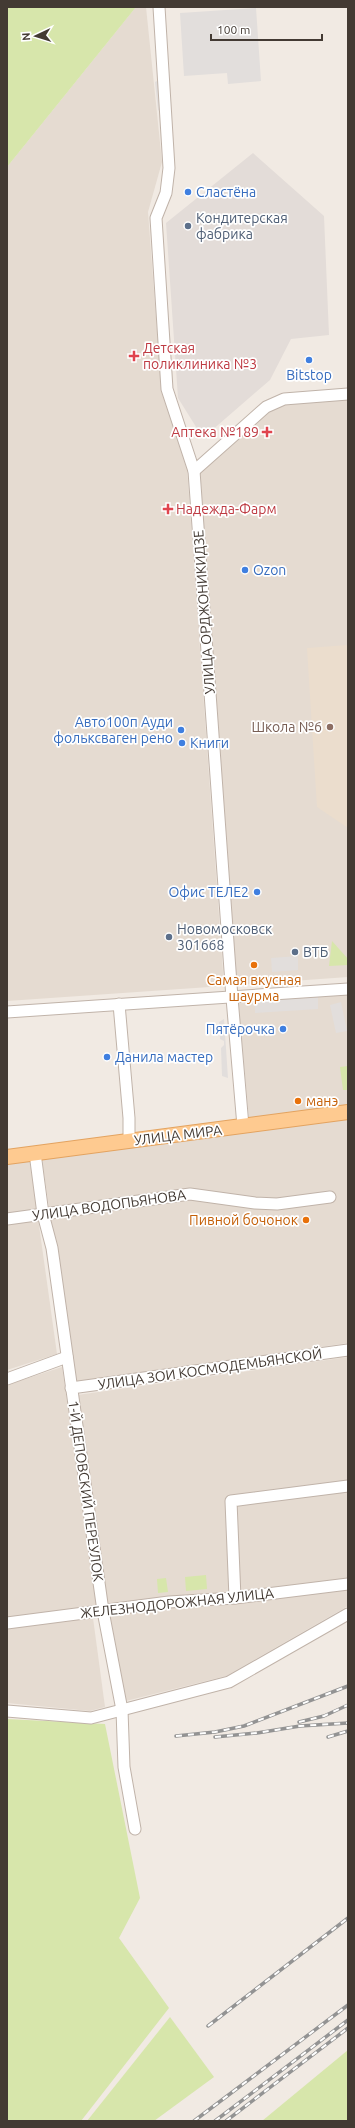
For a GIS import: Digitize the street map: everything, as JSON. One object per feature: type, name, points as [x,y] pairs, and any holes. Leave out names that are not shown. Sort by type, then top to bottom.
[{"type":"main road","name":"УЛИЦА МИРА","points":[[7,1157],[348,1112]]},
{"type":"street","name":"УЛИЦА ОРДЖОНИКИДЗЕ","points":[[160,7],[169,168],[166,193],[156,218],[167,389],[194,471],[232,998],[244,1126]]},
{"type":"street","points":[[194,471],[266,407],[284,399],[348,394]]},
{"type":"street","points":[[7,1012],[348,989]]},
{"type":"street","points":[[119,1004],[129,1118],[129,1141]]},
{"type":"street","name":"1-Й ДЕПОВСКИЙ ПЕРЕУЛОК","points":[[35,1153],[43,1214],[52,1248],[66,1357],[103,1611],[122,1710],[124,1767],[135,1829]]},
{"type":"street","name":"УЛИЦА ВОДОПЬЯНОВА","points":[[7,1219],[190,1194],[254,1203],[277,1204],[330,1197]]},
{"type":"street","name":"УЛИЦА ЗОИ КОСМОДЕМЬЯНСКОЙ","points":[[71,1388],[348,1350]]},
{"type":"street","points":[[7,1379],[66,1357]]},
{"type":"street","points":[[235,1598],[231,1501],[348,1486]]},
{"type":"street","name":"ЖЕЛЕЗНОДОРОЖНАЯ УЛИЦА","points":[[7,1623],[169,1602],[235,1598],[348,1584]]},
{"type":"street","points":[[7,1711],[91,1718],[229,1682],[348,1614]]},
{"type":"shaded area","points":[[136,7],[146,7],[162,162],[148,212],[161,384],[187,467],[224,986],[7,1001],[7,167]]},
{"type":"shaded area","points":[[256,8],[261,81],[228,84],[227,73],[184,76],[180,13]]},
{"type":"shaded area","points":[[159,80],[162,113],[158,110],[155,82]]},
{"type":"shaded area","name":"Кондитерская фабрика","points":[[253,153],[324,216],[329,335],[291,339],[270,380],[203,438],[178,398],[166,223]]},
{"type":"shaded area","points":[[348,397],[348,977],[237,985],[200,468],[254,420],[286,401]]},
{"type":"shaded area","name":"Школа №6","points":[[348,645],[348,828],[317,807],[307,648]]},
{"type":"shaded area","points":[[298,956],[298,970],[272,972],[271,958]]},
{"type":"shaded area","points":[[348,989],[348,1107],[249,1119],[238,998]]},
{"type":"shaded area","points":[[318,997],[318,1009],[255,1013],[255,1001]]},
{"type":"shaded area","points":[[341,1002],[347,1031],[336,1033],[330,1005]]},
{"type":"shaded area","points":[[224,1019],[228,1078],[222,1076],[221,1048],[224,1045],[224,1041],[220,1039],[219,1022]]},
{"type":"shaded area","points":[[348,1119],[348,1343],[74,1382],[42,1159]]},
{"type":"shaded area","points":[[30,1161],[57,1354],[7,1370],[7,1163]]},
{"type":"shaded area","points":[[348,1357],[348,1606],[226,1676],[122,1702],[77,1395]]},
{"type":"shaded area","points":[[62,1367],[97,1609],[7,1618],[7,1385]]},
{"type":"shaded area","points":[[93,1618],[105,1707],[90,1711],[7,1703],[7,1627]]},
{"type":"green space","points":[[7,7],[136,7],[7,167]]},
{"type":"green space","points":[[332,941],[348,959],[348,965],[329,966]]},
{"type":"green space","points":[[348,1066],[348,1090],[343,1090],[340,1067]]},
{"type":"green space","points":[[206,1575],[207,1589],[186,1591],[185,1577]]},
{"type":"green space","points":[[166,1578],[168,1592],[158,1593],[157,1579]]},
{"type":"green space","points":[[7,1719],[105,1724],[140,1898],[119,1938],[169,2008],[81,2121],[7,2121]]},
{"type":"green space","points":[[170,2017],[214,2077],[154,2121],[87,2121]]},
{"type":"green space","points":[[348,2050],[348,2121],[262,2121]]},
{"type":"railway","points":[[176,1736],[215,1732],[244,1726],[348,1686]]},
{"type":"railway","points":[[299,1722],[324,1716],[348,1705]]},
{"type":"railway","points":[[215,1737],[257,1733],[300,1726],[348,1723]]},
{"type":"railway","points":[[328,1737],[348,1731]]},
{"type":"railway","points":[[208,2026],[348,1918]]},
{"type":"railway","points":[[194,2121],[348,2005]]},
{"type":"railway","points":[[215,2121],[348,2020]]},
{"type":"railway","points":[[226,2121],[348,2028]]},
{"type":"place","name":"Сластёна","points":[[188,192]]},
{"type":"place","name":"Кондитерская фабрика","points":[[188,226]]},
{"type":"place","name":"Детская поликлиника №3","points":[[134,356]]},
{"type":"place","name":"Bitstop","points":[[309,360]]},
{"type":"place","name":"Аптека №189","points":[[267,432]]},
{"type":"place","name":"Надежда-Фарм","points":[[168,509]]},
{"type":"place","name":"Ozon","points":[[245,570]]},
{"type":"place","name":"Школа №6","points":[[330,727]]},
{"type":"place","name":"Авто100п Ауди фольксваген рено","points":[[181,730]]},
{"type":"place","name":"Книги","points":[[182,743]]},
{"type":"place","name":"Офис ТЕЛЕ2","points":[[257,892]]},
{"type":"place","name":"Новомосковск 301668","points":[[169,937]]},
{"type":"place","name":"ВТБ","points":[[295,952]]},
{"type":"place","name":"Самая вкусная шаурма","points":[[254,965]]},
{"type":"place","name":"Пятёрочка","points":[[283,1029]]},
{"type":"place","name":"Данила мастер","points":[[107,1057]]},
{"type":"place","name":"манэ","points":[[298,1101]]},
{"type":"place","name":"Пивной бочонок","points":[[306,1220]]}]
